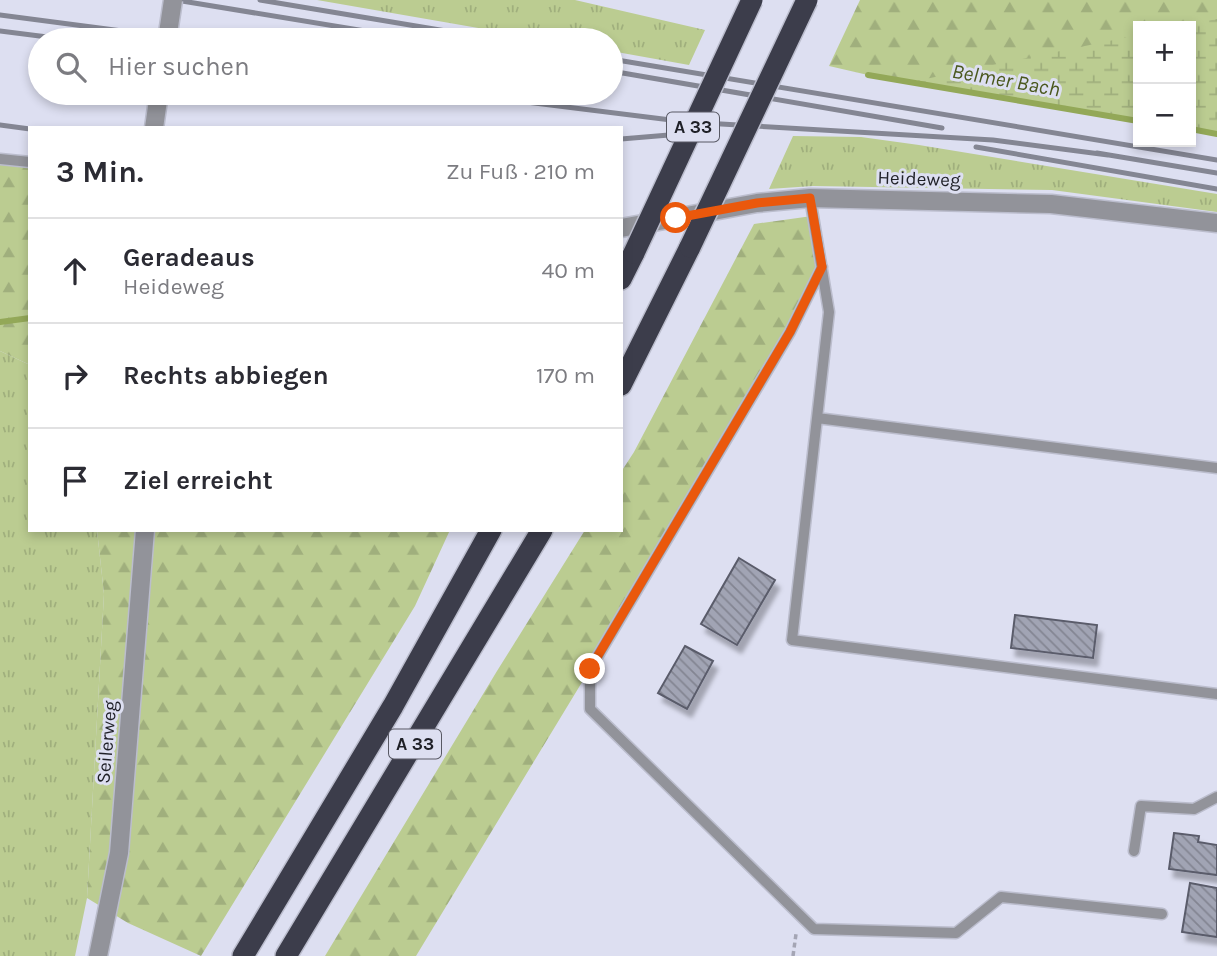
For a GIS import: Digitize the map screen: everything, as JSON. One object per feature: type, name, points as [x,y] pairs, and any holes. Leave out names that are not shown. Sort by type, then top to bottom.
[{"type":"highway","name":"A 33","points":[[623,275],[752,0]]},
{"type":"highway","name":"A 33","points":[[623,381],[807,0]]},
{"type":"highway","name":"A 33","points":[[243,956],[393,706],[490,532]]},
{"type":"highway","name":"A 33","points":[[286,956],[541,532]]},
{"type":"street","points":[[169,28],[173,0]]},
{"type":"street","points":[[154,126],[157,105]]},
{"type":"street","name":"Heideweg","points":[[623,228],[757,203],[810,198],[1051,204],[1217,223]]},
{"type":"street","name":"Seilerweg","points":[[98,956],[119,853],[145,532]]},
{"type":"lane","points":[[0,159],[28,162]]},
{"type":"lane","points":[[810,198],[829,312],[792,640],[1217,694]]},
{"type":"lane","points":[[822,267],[790,332],[590,669],[590,709],[814,929],[956,933],[1000,897],[1162,914]]},
{"type":"lane","points":[[817,418],[1217,468]]},
{"type":"lane","points":[[1134,851],[1141,806],[1194,809],[1217,797]]},
{"type":"green space","points":[[317,0],[575,0],[705,30],[689,65],[623,53],[623,28],[479,28]]},
{"type":"green space","points":[[860,0],[1217,0],[1217,134],[1196,130],[1196,21],[1133,21],[1133,120],[829,66]]},
{"type":"green space","points":[[1217,19],[1217,134],[1196,130],[1196,23]]},
{"type":"green space","points":[[1133,36],[1133,120],[911,82]]},
{"type":"green space","points":[[793,136],[861,137],[1217,194],[1217,212],[1052,190],[813,186],[769,189]]},
{"type":"green space","points":[[0,154],[28,158],[28,364],[0,351]]},
{"type":"green space","points":[[812,216],[822,267],[790,332],[416,956],[325,956],[584,532],[623,532],[623,469],[754,224]]},
{"type":"green space","points":[[0,351],[28,364],[28,532],[97,532],[104,594],[87,898],[75,956],[0,956]]},
{"type":"green space","points":[[97,532],[449,532],[415,606],[201,956],[128,923],[87,898],[104,594]]},
{"type":"building","points":[[739,558],[775,580],[737,645],[701,624]]},
{"type":"building","points":[[1015,615],[1097,625],[1093,658],[1011,648]]},
{"type":"building","points":[[685,646],[713,661],[687,709],[658,693]]},
{"type":"building","points":[[1174,833],[1199,836],[1198,842],[1217,845],[1217,875],[1169,869]]},
{"type":"building","points":[[1190,883],[1217,888],[1217,937],[1182,932]]},
{"type":"waterway","name":"Belmer Bach","points":[[868,75],[1133,120]]},
{"type":"waterway","name":"Belmer Bach","points":[[1196,130],[1217,134]]},
{"type":"waterway","name":"Belmer Bach","points":[[0,322],[28,318]]},
{"type":"railway","points":[[176,0],[347,28]]},
{"type":"railway","points":[[260,0],[428,28]]},
{"type":"railway","points":[[0,15],[99,28]]},
{"type":"railway","points":[[0,31],[28,35]]},
{"type":"railway","points":[[623,61],[1217,160]]},
{"type":"railway","points":[[623,73],[942,128]]},
{"type":"railway","points":[[550,105],[687,122],[993,140],[1108,155]]},
{"type":"railway","points":[[0,125],[28,129]]},
{"type":"railway","points":[[623,139],[705,132]]},
{"type":"railway","points":[[976,147],[1217,189]]},
{"type":"railway","points":[[1097,153],[1217,173]]},
{"type":"route","points":[[590,669],[790,332],[822,267],[810,198],[757,203],[676,218]]}]
